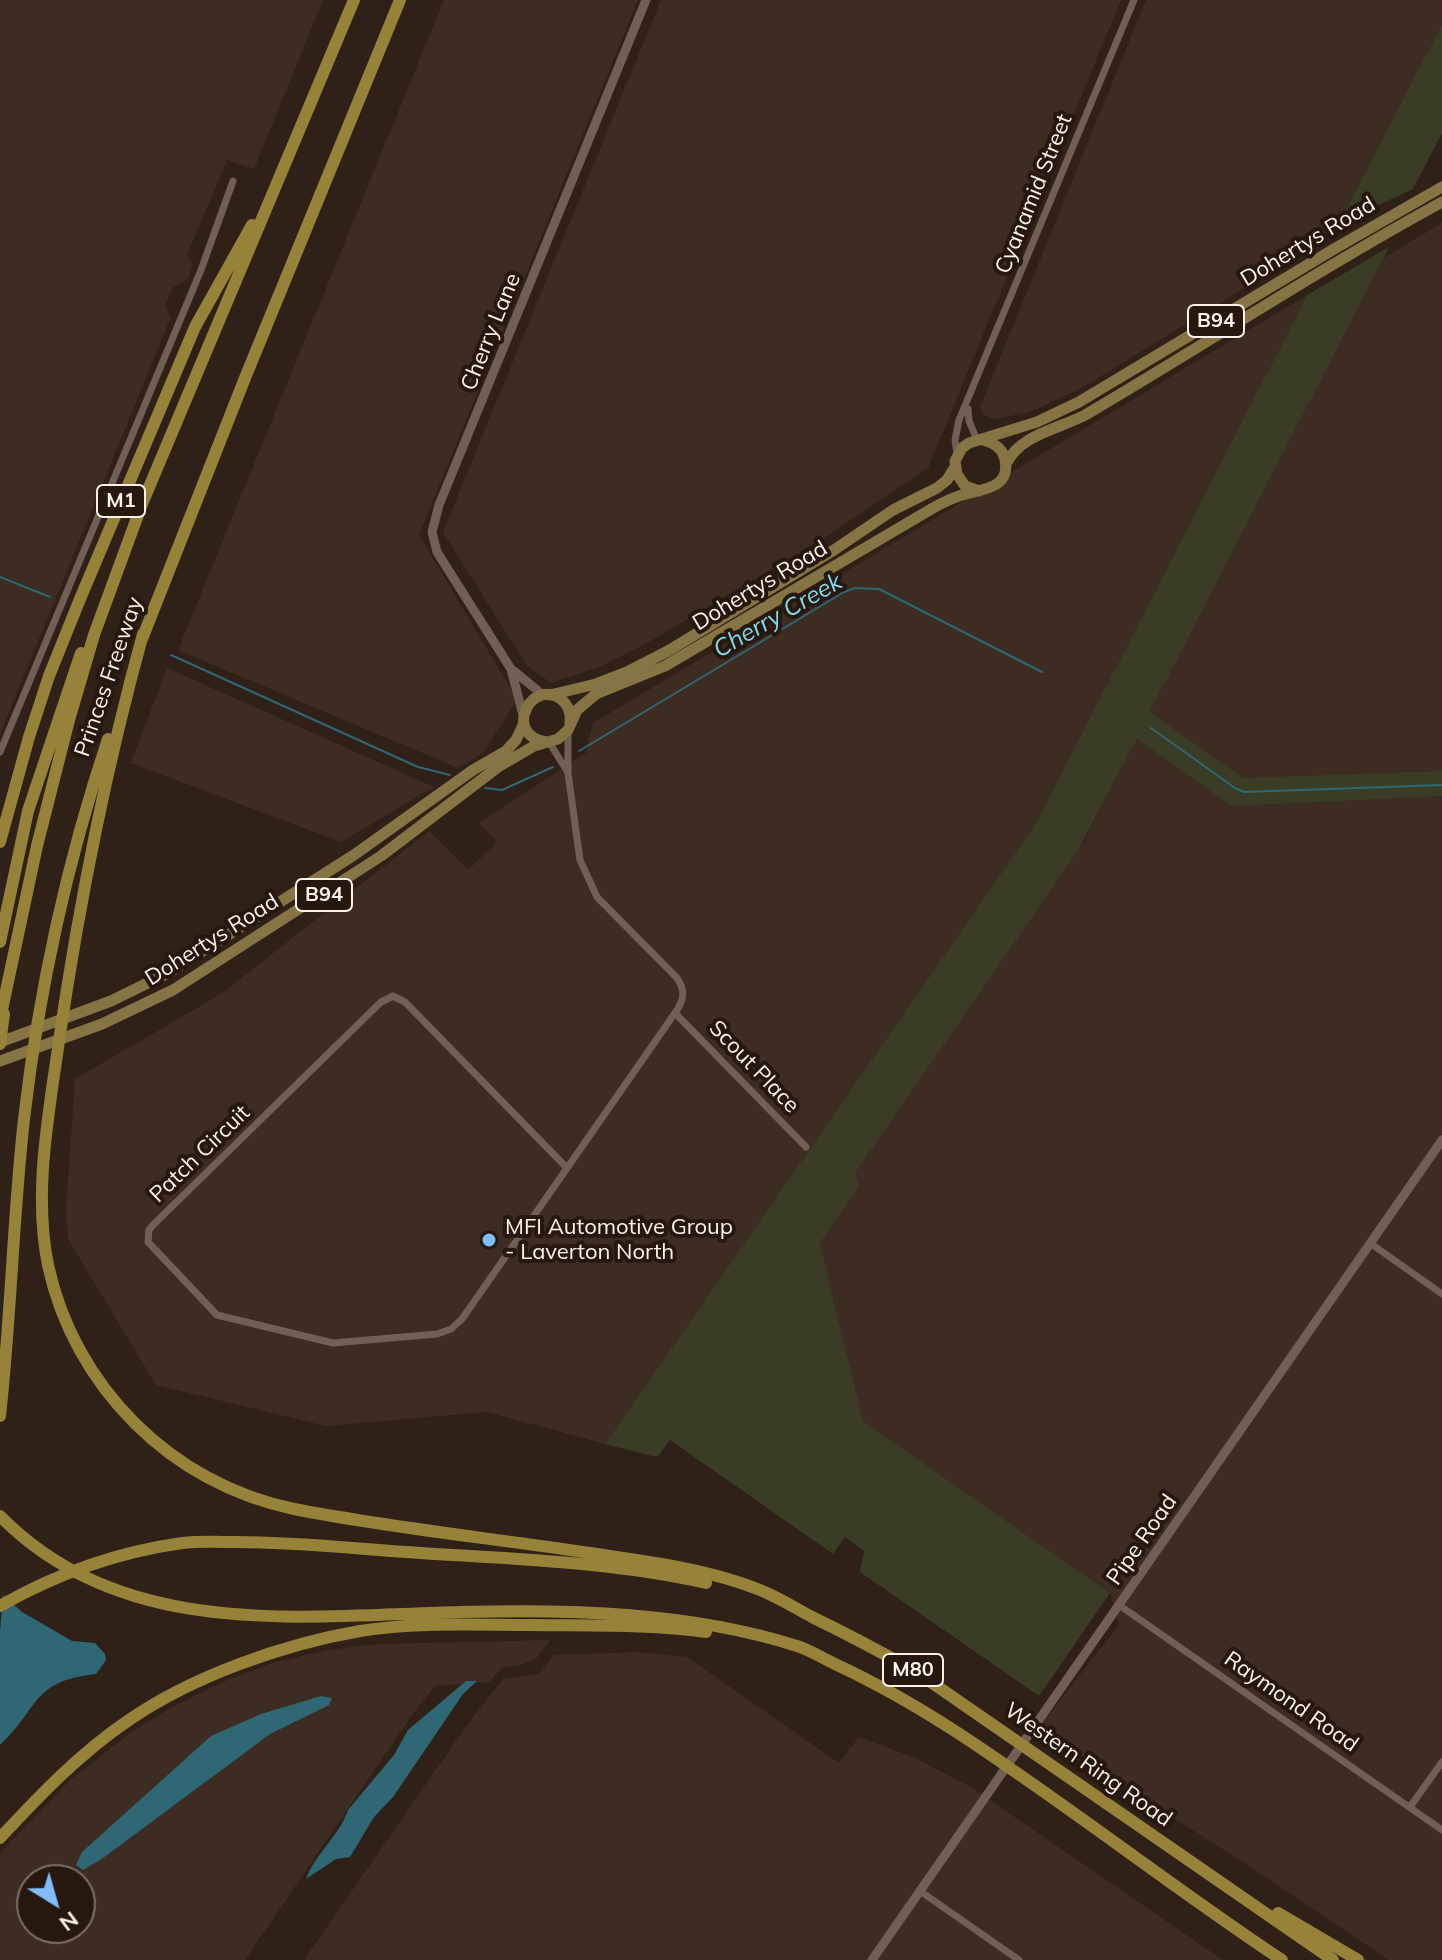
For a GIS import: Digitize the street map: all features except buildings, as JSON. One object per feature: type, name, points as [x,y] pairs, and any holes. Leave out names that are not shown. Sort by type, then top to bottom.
[{"type":"highway","name":"Princes Freeway","points":[[10,967],[69,720],[94,635],[142,504],[354,0]]},
{"type":"highway","name":"Princes Freeway","points":[[0,1411],[24,1118],[40,1005],[74,850],[143,634],[400,0]]},
{"type":"highway","name":"Princes Freeway","points":[[0,842],[49,676],[189,340],[280,176]]},
{"type":"highway","points":[[0,942],[28,811],[80,656],[142,504]]},
{"type":"highway","points":[[143,634],[119,721],[83,896],[70,967],[44,1165],[44,1228],[55,1293],[81,1354],[99,1382],[143,1432],[172,1455],[223,1484],[265,1501],[319,1513],[675,1566],[759,1589],[812,1617]]},
{"type":"highway","points":[[0,1019],[10,967]]},
{"type":"highway","name":"M1","points":[[0,1043],[10,967]]},
{"type":"highway","points":[[0,1516],[38,1549],[87,1579],[170,1607],[229,1614],[465,1612],[625,1615],[684,1620],[800,1647]]},
{"type":"highway","points":[[0,1606],[45,1582],[111,1559],[183,1543],[272,1542],[583,1564],[672,1575],[756,1595],[812,1617]]},
{"type":"highway","name":"Western Ring Road","points":[[812,1617],[865,1642],[915,1671],[1333,1960]]},
{"type":"highway","points":[[0,1838],[69,1768],[130,1719],[224,1671],[360,1631],[403,1627],[624,1626],[681,1629],[800,1647]]},
{"type":"highway","name":"M80","points":[[800,1647],[902,1698],[1017,1772],[1282,1960]]},
{"type":"highway","points":[[1220,1881],[1358,1960]]},
{"type":"highway","points":[[1230,1926],[1273,1960]]},
{"type":"main road","name":"Dohertys Road","points":[[980,440],[1037,422],[1089,396],[1442,187]]},
{"type":"main road","name":"Dohertys Road","points":[[1006,464],[1019,446],[1074,421],[1442,202]]},
{"type":"main road","name":"B94","points":[[958,454],[962,448],[980,440]]},
{"type":"main road","points":[[980,440],[1001,450],[1006,464]]},
{"type":"main road","points":[[958,454],[957,474],[965,486],[979,491]]},
{"type":"main road","name":"B94","points":[[979,491],[999,483],[1006,464]]},
{"type":"main road","name":"Dohertys Road","points":[[547,695],[596,684],[657,657],[834,550],[893,510],[937,488],[955,467]]},
{"type":"main road","name":"Dohertys Road","points":[[569,726],[577,710],[596,694],[665,666],[923,513],[961,495],[979,491]]},
{"type":"main road","name":"B94","points":[[524,720],[530,702],[547,695]]},
{"type":"main road","points":[[547,695],[564,702],[569,708],[569,726]]},
{"type":"main road","name":"Dohertys Road","points":[[0,1043],[85,1012],[168,973],[354,855],[473,770],[506,751],[516,740],[524,720]]},
{"type":"main road","points":[[524,720],[535,739],[548,742]]},
{"type":"main road","name":"B94","points":[[548,742],[558,739],[569,726]]},
{"type":"main road","name":"Dohertys Road","points":[[0,1061],[89,1029],[173,990],[381,856],[498,767],[548,742]]},
{"type":"street","name":"Cherry Lane","points":[[524,720],[511,669],[437,552],[433,541],[433,523],[646,0]]},
{"type":"street","name":"Cyanamid Street","points":[[958,454],[956,430],[1134,0]]},
{"type":"street","points":[[0,752],[201,270],[233,181]]},
{"type":"street","points":[[968,402],[969,421],[980,440]]},
{"type":"street","name":"Cherry Lane","points":[[511,669],[547,695]]},
{"type":"street","points":[[569,726],[568,773],[580,860],[597,897],[681,984],[683,998],[675,1013]]},
{"type":"street","points":[[548,742],[568,773]]},
{"type":"street","name":"Patch Circuit","points":[[567,1168],[405,1002],[393,996],[381,1002],[153,1225],[149,1230],[148,1242],[217,1315],[333,1343],[437,1334],[451,1329],[462,1319],[675,1013]]},
{"type":"street","name":"Scout Place","points":[[675,1013],[806,1147]]},
{"type":"street","name":"Pipe Road","points":[[872,1960],[1442,1140]]},
{"type":"street","points":[[1370,1243],[1442,1294]]},
{"type":"street","name":"Raymond Road","points":[[1119,1605],[1442,1830]]},
{"type":"street","points":[[1410,1807],[1442,1762]]},
{"type":"street","points":[[920,1891],[1019,1960]]},
{"type":"shaded area","points":[[0,0],[323,0],[254,169],[227,160],[187,255],[193,265],[187,280],[172,288],[165,307],[171,317],[0,734]]},
{"type":"shaded area","points":[[444,0],[638,0],[419,535],[512,691],[515,703],[483,753],[458,768],[178,650]]},
{"type":"shaded area","points":[[661,0],[1121,0],[928,468],[821,540],[649,642],[599,667],[551,683],[527,666],[443,532]]},
{"type":"shaded area","points":[[1146,0],[1442,0],[1442,24],[1339,223],[1326,238],[1080,389],[1030,412],[995,419],[984,415],[980,407]]},
{"type":"shaded area","points":[[1442,223],[1442,1960],[1389,1960],[1039,1727],[1119,1625],[1110,1593],[863,1421],[820,1243],[859,1187],[854,1173],[1084,841],[1382,259]]},
{"type":"shaded area","points":[[1307,295],[1036,823],[605,1444],[487,1412],[326,1426],[156,1385],[68,1239],[66,1209],[75,1079],[221,994],[429,831],[468,870],[497,842],[479,823],[586,753],[593,723]]},
{"type":"shaded area","points":[[167,668],[434,787],[341,842],[131,763]]},
{"type":"shaded area","points":[[550,1640],[536,1659],[502,1668],[489,1682],[435,1686],[245,1960],[0,1960],[0,1853],[70,1780],[129,1734],[170,1708],[225,1681],[276,1662],[328,1650],[376,1644]]},
{"type":"shaded area","points":[[638,1652],[687,1657],[839,1763],[859,1737],[913,1757],[971,1787],[1223,1960],[304,1960],[462,1732],[503,1679],[539,1674],[554,1655]]},
{"type":"green space","points":[[1442,24],[1442,133],[1413,189],[1339,223]]},
{"type":"green space","points":[[1389,247],[1150,712],[1243,778],[1442,771],[1442,796],[1232,806],[1137,739],[1077,852],[855,1173],[859,1187],[820,1243],[863,1421],[1110,1593],[1039,1696],[860,1572],[864,1551],[845,1537],[833,1554],[670,1440],[657,1457],[605,1444],[1036,823],[1307,295]]},
{"type":"water","points":[[3,1595],[22,1612],[72,1641],[95,1643],[105,1654],[106,1660],[96,1674],[59,1683],[48,1690],[0,1745],[0,1631]]},
{"type":"water","points":[[466,1681],[477,1681],[463,1694],[393,1797],[374,1817],[350,1857],[336,1859],[306,1879],[348,1810],[394,1755],[408,1730]]},
{"type":"water","points":[[321,1696],[332,1698],[329,1705],[270,1734],[103,1858],[93,1864],[76,1864],[82,1852],[211,1736],[261,1714]]},
{"type":"waterway","name":"Cherry Creek","points":[[0,577],[50,597]]},
{"type":"waterway","name":"Cherry Creek","points":[[579,751],[855,588],[879,589],[1042,672]]},
{"type":"waterway","name":"Cherry Creek","points":[[171,655],[418,767],[450,775]]},
{"type":"waterway","name":"Cherry Creek","points":[[1151,728],[1244,792],[1442,785]]},
{"type":"waterway","name":"Cherry Creek","points":[[485,788],[502,790],[553,767]]},
{"type":"place","name":"MFI Automotive Group - Laverton North","points":[[489,1240]]}]
